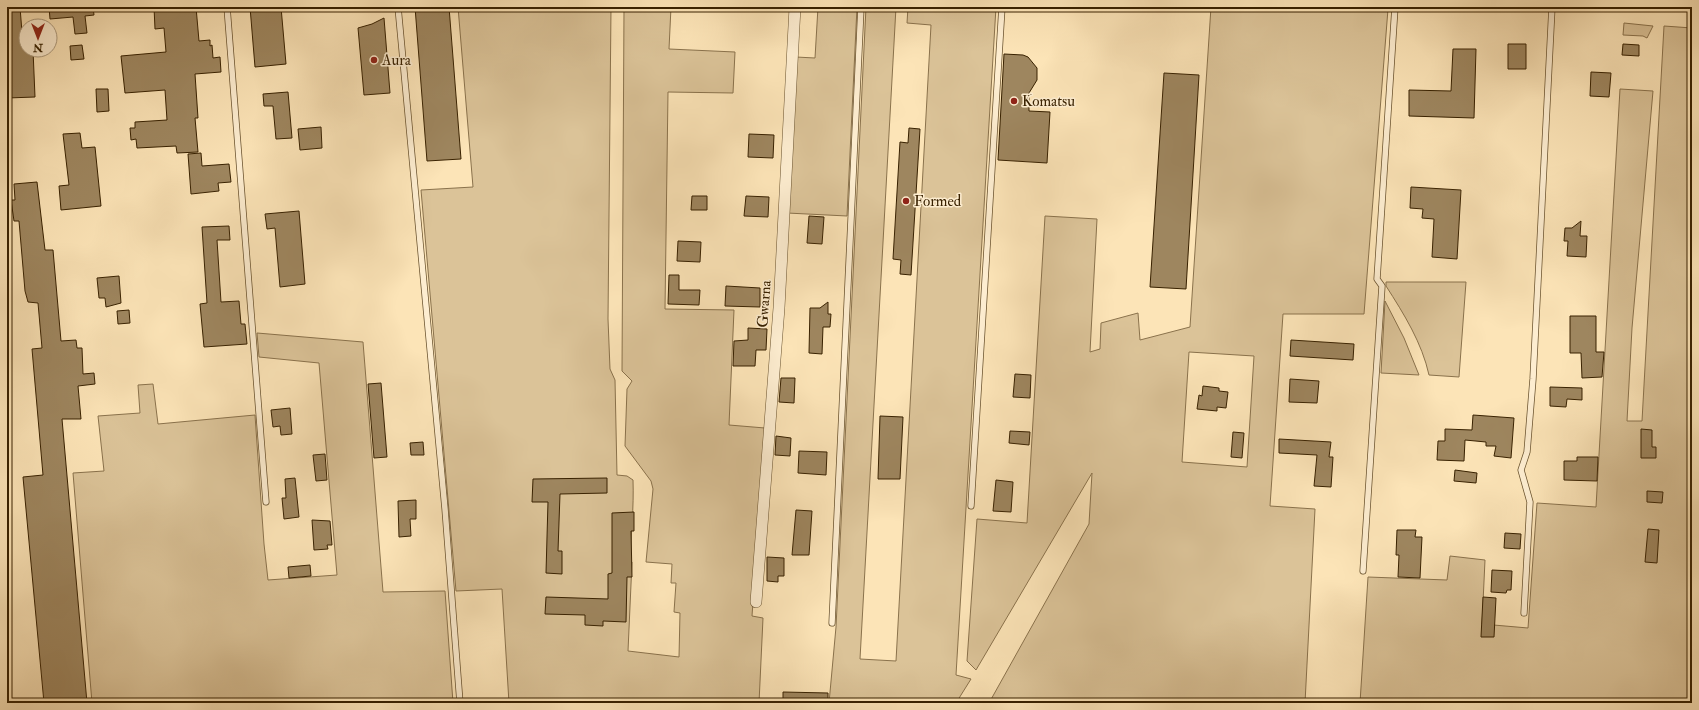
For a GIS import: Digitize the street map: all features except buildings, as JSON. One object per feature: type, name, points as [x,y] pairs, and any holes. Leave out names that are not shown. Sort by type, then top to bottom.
[{"type":"street","name":"Gwarna","points":[[756,602],[779,308],[795,7]]},
{"type":"lane","points":[[227,7],[266,502]]},
{"type":"lane","points":[[398,7],[445,509],[460,703]]},
{"type":"lane","points":[[832,623],[861,7]]},
{"type":"lane","points":[[972,506],[1002,7]]},
{"type":"lane","points":[[1363,571],[1382,286],[1377,279],[1395,7]]},
{"type":"lane","points":[[1524,612],[1530,502],[1522,470],[1527,452],[1533,379],[1552,7]]},
{"type":"shaded area","points":[[458,7],[611,7],[608,319],[610,369],[615,380],[617,475],[627,476],[633,480],[630,561],[632,562],[628,651],[679,657],[680,613],[674,612],[676,583],[671,583],[672,564],[646,562],[653,489],[651,481],[625,446],[627,389],[632,381],[622,371],[624,7],[671,7],[669,49],[735,52],[733,93],[668,92],[665,309],[734,310],[729,425],[765,428],[752,616],[763,618],[759,703],[509,703],[502,589],[456,591],[421,190],[473,187]]},
{"type":"shaded area","points":[[818,7],[857,7],[847,216],[787,213],[796,57],[815,58]]},
{"type":"shaded area","points":[[866,7],[896,7],[860,659],[896,661],[931,25],[907,23],[908,7],[996,7],[956,675],[971,679],[956,703],[829,703],[836,627]]},
{"type":"shaded area","points":[[1211,7],[1346,7],[1388,9],[1364,314],[1283,314],[1270,506],[1315,509],[1305,703],[989,703],[1089,524],[1092,473],[976,670],[967,661],[977,519],[1027,523],[1045,216],[1097,219],[1090,352],[1100,349],[1101,323],[1138,313],[1140,340],[1190,327]],"holes":[[[1189,352],[1254,356],[1247,467],[1182,462]]]},
{"type":"shaded area","points":[[1624,23],[1653,26],[1647,38],[1643,36],[1623,35]]},
{"type":"shaded area","points":[[1664,26],[1692,28],[1692,703],[1360,703],[1368,577],[1447,580],[1450,556],[1485,560],[1482,624],[1528,628],[1537,503],[1596,507],[1620,89],[1653,91],[1632,328],[1627,421],[1642,421]]},
{"type":"shaded area","points":[[1386,282],[1466,282],[1459,377],[1429,375],[1417,340],[1406,318],[1386,286]]},
{"type":"shaded area","points":[[1385,301],[1404,338],[1419,375],[1381,373]]},
{"type":"shaded area","points":[[257,333],[363,342],[383,592],[445,591],[453,703],[92,703],[73,473],[104,471],[98,416],[140,413],[138,385],[153,384],[158,424],[255,415],[268,580],[337,575],[319,363],[259,357]]},
{"type":"place","name":"Aura","points":[[374,60]]},
{"type":"place","name":"Komatsu","points":[[1014,101]]},
{"type":"place","name":"Formed","points":[[906,201]]}]
